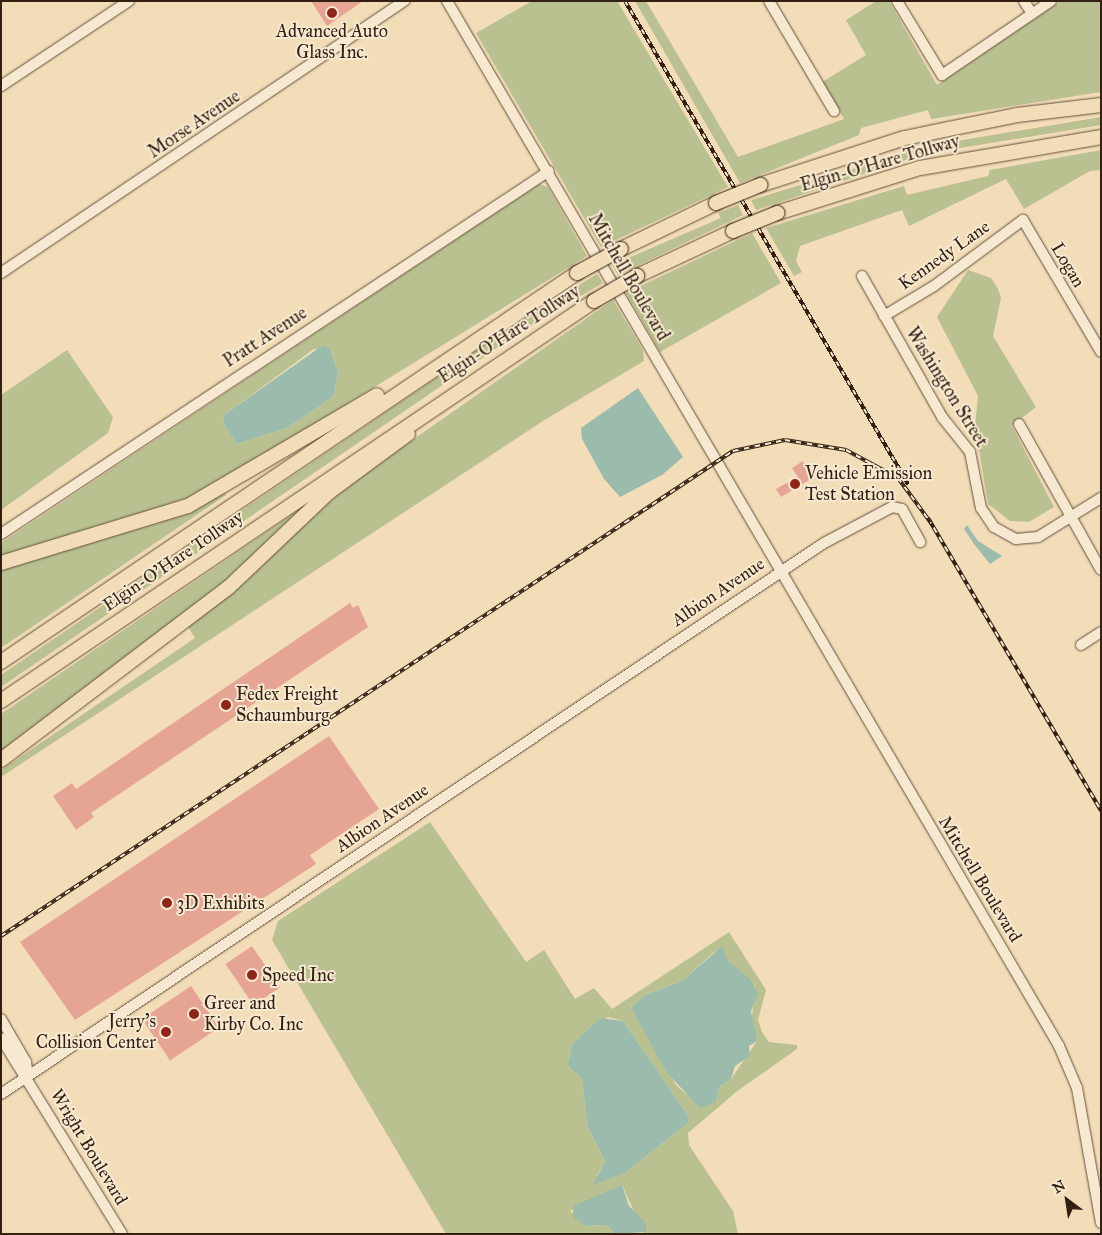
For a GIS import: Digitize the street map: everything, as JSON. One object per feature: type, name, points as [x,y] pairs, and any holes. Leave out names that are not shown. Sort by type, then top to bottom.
[{"type":"highway","name":"Elgin-O'Hare Tollway","points":[[1,662],[457,351],[577,273],[621,249],[716,203],[760,185],[913,136],[1017,115],[1101,105]]},
{"type":"highway","name":"Elgin-O'Hare Tollway","points":[[1,701],[500,360],[637,276],[733,231],[777,213],[913,170],[1101,137]]},
{"type":"highway","points":[[1,564],[188,506],[457,351]]},
{"type":"highway","points":[[1,760],[229,586],[329,492],[463,393],[500,360]]},
{"type":"street","points":[[1,86],[129,1]]},
{"type":"street","name":"Morse Avenue","points":[[1,273],[405,1]]},
{"type":"street","name":"Mitchell Boulevard","points":[[447,1],[548,170],[1063,1054],[1077,1088],[1090,1147],[1101,1224]]},
{"type":"street","points":[[769,1],[834,111]]},
{"type":"street","points":[[897,1],[942,75],[1051,1]]},
{"type":"street","points":[[1024,1],[1032,14]]},
{"type":"street","name":"Pratt Avenue","points":[[1,534],[548,170]]},
{"type":"street","name":"Kennedy Lane","points":[[884,316],[934,286],[1023,220]]},
{"type":"street","name":"Logan","points":[[1023,220],[1101,352]]},
{"type":"street","name":"Washington Street","points":[[862,276],[942,416],[970,452],[984,515],[1012,537],[1038,537],[1072,517]]},
{"type":"street","points":[[1018,424],[1101,570]]},
{"type":"street","points":[[1072,517],[1101,498]]},
{"type":"street","points":[[780,570],[892,507],[902,509],[920,542]]},
{"type":"street","name":"Albion Avenue","points":[[1,1094],[780,570]]},
{"type":"street","points":[[1081,645],[1101,632]]},
{"type":"street","name":"Wright Boulevard","points":[[1,1019],[26,1062],[28,1076]]},
{"type":"street","name":"Wright Boulevard","points":[[1,1038],[28,1076],[122,1234]]},
{"type":"green space","points":[[532,1],[617,1],[728,187],[601,247],[476,33]]},
{"type":"green space","points":[[635,1],[646,1],[738,157],[844,119],[822,82],[866,55],[846,20],[876,1],[889,1],[937,85],[1061,1],[1101,1],[1101,92],[931,119],[928,110],[861,128],[859,135],[740,183]]},
{"type":"green space","points":[[1101,117],[1101,125],[924,154],[756,210],[751,200],[927,146]]},
{"type":"green space","points":[[1101,150],[1101,170],[1090,171],[1024,209],[1006,179],[909,226],[902,210],[800,246],[796,261],[802,272],[794,276],[766,228],[904,186],[907,195],[988,176],[990,170]]},
{"type":"green space","points":[[539,184],[548,187],[587,256],[201,494],[1,557],[1,543]],"holes":[[[314,349],[330,349],[338,373],[333,397],[287,428],[236,444],[223,422],[224,415]]]},
{"type":"green space","points":[[738,205],[743,215],[618,275],[612,265],[721,218],[718,213]]},
{"type":"green space","points":[[752,233],[781,283],[660,352],[626,293]]},
{"type":"green space","points":[[968,270],[991,278],[998,289],[1001,298],[993,336],[1036,407],[1012,426],[1054,507],[1029,522],[1010,521],[988,504],[975,426],[978,396],[937,317]]},
{"type":"green space","points":[[597,274],[603,283],[526,328],[1,687],[1,675],[512,326]]},
{"type":"green space","points":[[613,300],[643,350],[644,361],[546,419],[1,777],[1,770],[195,638],[187,625],[355,480]]},
{"type":"green space","points":[[67,350],[113,417],[108,433],[1,510],[1,395]]},
{"type":"green space","points":[[225,493],[226,495],[1,648],[1,569],[193,510]]},
{"type":"green space","points":[[299,510],[222,585],[1,752],[1,714]]},
{"type":"green space","points":[[430,822],[526,962],[544,950],[575,999],[594,988],[612,1009],[729,932],[766,990],[758,1020],[762,1032],[769,1042],[797,1045],[797,1049],[736,1092],[688,1133],[689,1145],[733,1211],[738,1234],[643,1234],[646,1223],[636,1216],[622,1185],[570,1211],[586,1226],[607,1225],[615,1234],[446,1234],[272,940],[278,921]],"holes":[[[715,951],[755,986],[751,1026],[757,1041],[731,1079],[720,1086],[716,1102],[686,1094],[676,1085],[631,1008],[645,995],[682,981]],[[608,1017],[623,1021],[689,1117],[688,1123],[625,1173],[597,1176],[605,1161],[587,1125],[582,1079],[567,1065],[573,1043]]]},
{"type":"shaded area","points":[[323,345],[330,349],[338,373],[333,397],[287,428],[236,444],[223,422],[224,415]]},
{"type":"shaded area","points":[[638,388],[683,457],[662,475],[620,497],[604,479],[582,439],[581,428]]},
{"type":"shaded area","points":[[967,525],[978,541],[1002,556],[990,564],[964,529]]},
{"type":"shaded area","points":[[722,946],[728,961],[750,979],[758,993],[751,1011],[757,1041],[749,1046],[750,1056],[735,1066],[731,1079],[720,1086],[716,1102],[700,1108],[667,1073],[631,1008],[645,995],[682,981]]},
{"type":"shaded area","points":[[601,1018],[623,1021],[689,1117],[688,1123],[625,1173],[593,1185],[605,1161],[587,1125],[582,1079],[567,1065],[573,1043]]},
{"type":"shaded area","points":[[622,1185],[629,1206],[646,1223],[646,1232],[615,1234],[607,1225],[586,1226],[573,1217],[573,1206]]},
{"type":"building","name":"Advanced Auto Glass Inc.","points":[[311,1],[363,1],[327,26]]},
{"type":"building","name":"Vehicle Emission Test Station","points":[[803,461],[813,478],[781,497],[776,489],[798,477],[792,468]]},
{"type":"building","name":"Fedex Freight Schaumburg","points":[[350,603],[353,608],[358,605],[368,627],[91,813],[94,817],[76,830],[53,796],[72,783],[76,789]]},
{"type":"building","name":"3D Exhibits","points":[[329,736],[379,809],[310,855],[316,864],[75,1020],[20,942]]},
{"type":"building","name":"Speed Inc","points":[[252,946],[280,987],[253,1005],[225,964]]},
{"type":"building","points":[[191,986],[219,1027],[170,1060],[142,1019]]},
{"type":"railway","points":[[625,1],[908,484]]},
{"type":"railway","points":[[1,936],[733,451],[785,440],[846,450],[898,478],[931,523]]},
{"type":"railway","points":[[928,518],[1101,811]]},
{"type":"place","name":"Advanced Auto Glass Inc.","points":[[332,13]]},
{"type":"place","name":"Vehicle Emission Test Station","points":[[795,484]]},
{"type":"place","name":"Fedex Freight Schaumburg","points":[[226,705]]},
{"type":"place","name":"3D Exhibits","points":[[167,903]]},
{"type":"place","name":"Speed Inc","points":[[252,975]]},
{"type":"place","name":"Greer and Kirby Co. Inc","points":[[194,1014]]},
{"type":"place","name":"Jerry's Collision Center","points":[[166,1032]]}]
